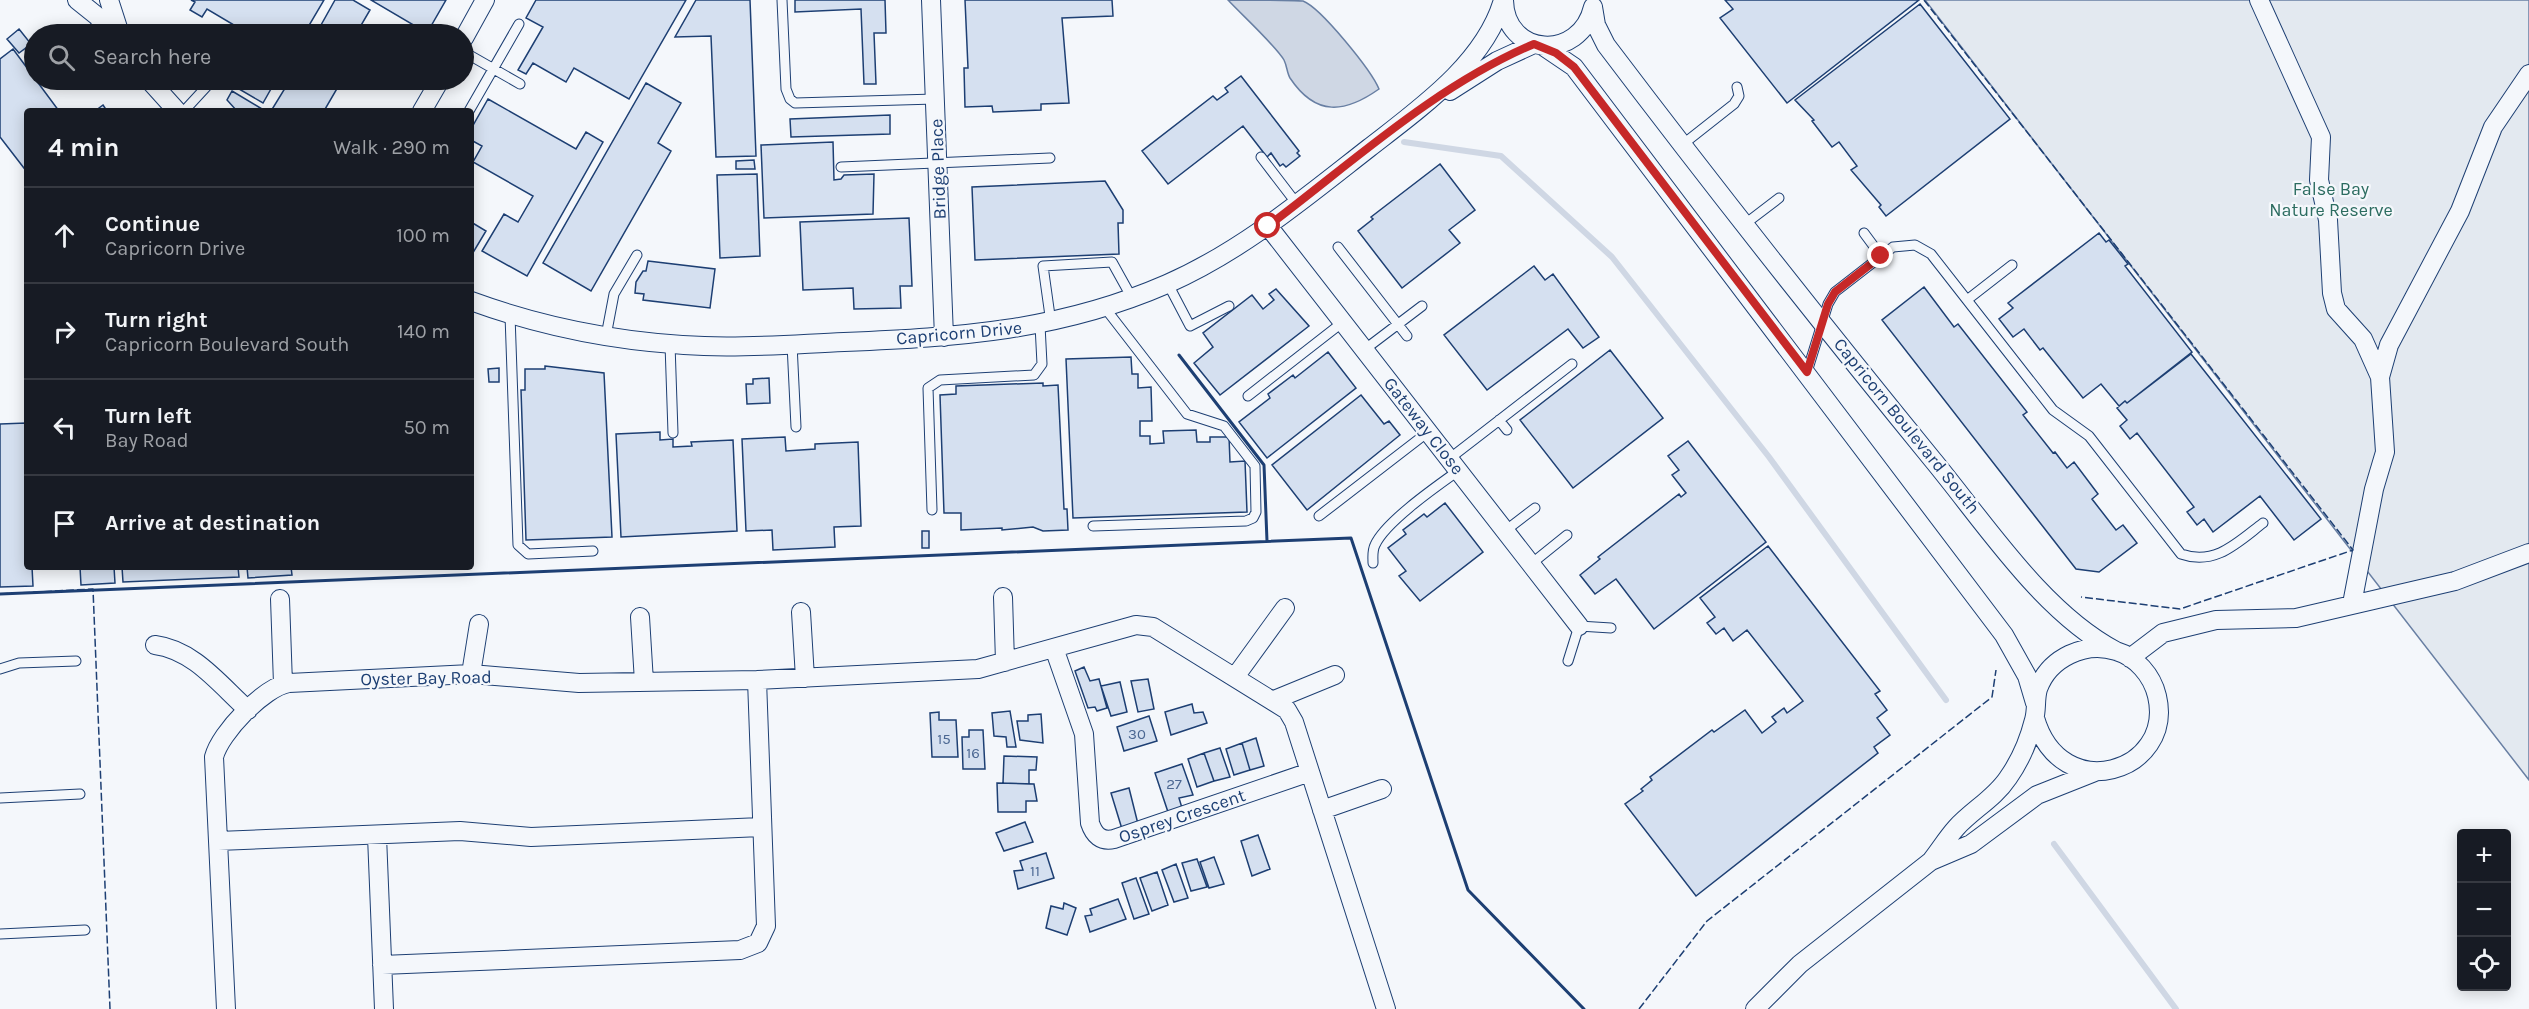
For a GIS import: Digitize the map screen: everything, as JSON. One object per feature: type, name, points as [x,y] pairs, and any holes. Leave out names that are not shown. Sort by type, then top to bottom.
[{"type":"street","points":[[77,0],[104,24]]},
{"type":"street","points":[[109,0],[117,24]]},
{"type":"street","points":[[472,24],[485,0]]},
{"type":"street","name":"Bridge Place","points":[[931,0],[944,337]]},
{"type":"street","points":[[1503,0],[1506,17],[1511,26],[1525,39],[1574,67],[2004,635],[2027,676],[2044,742],[2062,762],[2079,769],[2096,772]]},
{"type":"street","name":"Capricorn Drive","points":[[474,305],[510,315],[606,336],[705,346],[944,337],[1046,324],[1105,308],[1167,284],[1212,261],[1268,226],[1297,204],[1396,127],[1466,65],[1490,33],[1503,0]]},
{"type":"street","points":[[2259,0],[2321,137],[2319,180],[2328,220],[2332,293],[2336,309],[2363,339],[2380,377]]},
{"type":"street","name":"Capricorn Drive","points":[[1396,127],[1497,61],[1538,45],[1566,42],[1576,36],[1584,28],[1593,4]]},
{"type":"street","name":"Capricorn Boulevard South","points":[[1593,4],[1600,37],[1682,145],[2034,584],[2080,630],[2123,654]]},
{"type":"street","points":[[2352,604],[2374,489],[2385,452],[2380,377],[2389,345],[2460,211],[2493,127],[2529,74]]},
{"type":"street","points":[[158,90],[174,108]]},
{"type":"street","points":[[423,108],[432,90]]},
{"type":"street","name":"Gateway Close","points":[[1268,226],[1579,626]]},
{"type":"street","points":[[1755,1009],[1800,964],[1931,861],[1956,828],[1990,800],[2006,781],[2023,752],[2046,674],[2056,662],[2085,649],[2123,654],[2163,633],[2216,620],[2296,618],[2455,581],[2529,553]]},
{"type":"street","points":[[1003,597],[1005,662],[1122,627],[1136,625],[1153,627],[1287,710],[1294,723],[1386,1009]]},
{"type":"street","points":[[226,1009],[214,757],[216,748],[248,710],[272,688],[283,684],[280,599]]},
{"type":"street","points":[[1235,676],[1285,608]]},
{"type":"street","points":[[801,612],[805,678]]},
{"type":"street","points":[[640,617],[644,682]]},
{"type":"street","points":[[471,674],[479,624]]},
{"type":"street","points":[[155,645],[172,647],[187,655],[248,710]]},
{"type":"street","name":"Osprey Crescent","points":[[1054,648],[1082,721],[1090,823],[1096,835],[1102,839],[1114,839],[1310,772]]},
{"type":"street","points":[[1931,861],[1971,844],[2037,795],[2096,772],[2112,770],[2127,764],[2145,748],[2157,727],[2159,712],[2152,681],[2123,654]]},
{"type":"street","name":"Oyster Bay Road","points":[[283,684],[471,674],[579,683],[757,680],[978,669],[1005,662]]},
{"type":"street","points":[[1274,700],[1335,675]]},
{"type":"street","points":[[382,965],[749,948],[763,936],[766,926],[757,680]]},
{"type":"street","points":[[1322,810],[1382,789]]},
{"type":"street","points":[[218,841],[460,831],[531,837],[761,827]]},
{"type":"street","points":[[377,836],[384,1009]]},
{"type":"lane","points":[[782,0],[786,88],[790,99],[795,103],[935,99]]},
{"type":"lane","points":[[471,108],[519,24]]},
{"type":"lane","points":[[474,58],[520,84]]},
{"type":"lane","points":[[1682,145],[1734,104],[1739,96],[1737,87]]},
{"type":"lane","points":[[187,108],[203,90]]},
{"type":"lane","points":[[1261,157],[1297,204]]},
{"type":"lane","points":[[841,167],[1050,158]]},
{"type":"lane","points":[[1745,224],[1779,198]]},
{"type":"lane","points":[[1864,233],[1881,256]]},
{"type":"lane","points":[[1807,372],[1835,292],[1893,247],[1907,244],[1924,248],[2053,410],[2089,436],[2181,554],[2196,558],[2220,555],[2263,523]]},
{"type":"lane","points":[[1338,247],[1407,336]]},
{"type":"lane","points":[[606,336],[614,294],[637,255]]},
{"type":"lane","points":[[932,510],[928,388],[940,380],[1034,375],[1042,364],[1046,324],[1043,266],[1112,262],[1132,298]]},
{"type":"lane","points":[[1966,300],[2012,265]]},
{"type":"lane","points":[[1167,284],[1190,326],[1229,306]]},
{"type":"lane","points":[[1364,350],[1422,306]]},
{"type":"lane","points":[[1092,526],[1246,521],[1253,518],[1256,512],[1255,466],[1224,426],[1187,414],[1105,308]]},
{"type":"lane","points":[[510,315],[518,545],[528,554],[593,551]]},
{"type":"lane","points":[[1248,396],[1343,322]]},
{"type":"lane","points":[[670,344],[673,433]]},
{"type":"lane","points":[[792,344],[796,427]]},
{"type":"lane","points":[[1373,563],[1372,552],[1378,539],[1454,465],[1478,430],[1499,420],[1572,364]]},
{"type":"lane","points":[[1499,420],[1507,430]]},
{"type":"lane","points":[[1319,516],[1428,432]]},
{"type":"lane","points":[[1505,531],[1534,508]]},
{"type":"lane","points":[[1530,564],[1567,535]]},
{"type":"lane","points":[[1568,661],[1579,626],[1611,628]]},
{"type":"lane","points":[[0,669],[19,663],[76,661]]},
{"type":"lane","points":[[0,798],[80,794]]},
{"type":"lane","points":[[0,934],[85,930]]},
{"type":"green space","name":"False Bay Nature Reserve","points":[[1925,0],[2529,0],[2529,780]]},
{"type":"shaded area","points":[[1228,0],[1303,1],[1321,15],[1345,40],[1379,89],[1354,103],[1343,106],[1321,105],[1310,100],[1290,78],[1280,54]]},
{"type":"building","points":[[191,0],[324,0],[310,24],[232,24],[207,9],[202,17],[190,10],[195,2]]},
{"type":"building","points":[[335,0],[353,0],[370,10],[362,24],[322,24]]},
{"type":"building","points":[[371,0],[446,0],[432,24],[412,24]]},
{"type":"building","points":[[536,0],[686,0],[629,99],[574,68],[566,82],[533,63],[526,74],[518,70],[543,27],[526,18]]},
{"type":"building","points":[[696,0],[750,0],[756,156],[716,157],[711,36],[675,37]]},
{"type":"building","points":[[795,0],[885,0],[886,33],[874,33],[876,84],[864,84],[861,9],[795,12]]},
{"type":"building","points":[[965,0],[1112,0],[1113,16],[1062,18],[1069,103],[1041,104],[1041,110],[993,112],[992,106],[965,107],[964,68],[968,68]]},
{"type":"building","points":[[1725,0],[1919,0],[1787,103],[1720,18],[1733,9]]},
{"type":"building","points":[[1920,4],[2010,119],[1886,216],[1879,207],[1881,205],[1851,170],[1857,166],[1839,142],[1832,147],[1812,121],[1814,120],[1795,100]]},
{"type":"building","points":[[19,29],[24,35],[24,49],[19,53],[7,39]]},
{"type":"building","points":[[13,49],[24,64],[24,90],[43,90],[57,108],[24,108],[24,168],[0,137],[0,59]]},
{"type":"building","points":[[1241,76],[1299,151],[1297,153],[1300,156],[1286,167],[1283,164],[1280,166],[1271,153],[1267,157],[1243,126],[1168,184],[1142,151],[1213,96],[1217,100],[1228,92],[1225,88]]},
{"type":"building","points":[[646,83],[681,103],[658,143],[671,151],[591,291],[543,263]]},
{"type":"building","points":[[241,90],[270,90],[263,103]]},
{"type":"building","points":[[284,90],[336,90],[326,108],[273,108]]},
{"type":"building","points":[[232,91],[260,108],[234,108],[227,100]]},
{"type":"building","points":[[488,99],[576,149],[586,132],[603,142],[527,276],[482,251],[504,214],[518,222],[533,196],[474,163],[482,146],[474,142],[474,124]]},
{"type":"building","points":[[890,115],[890,134],[791,137],[790,119]]},
{"type":"building","points":[[833,142],[834,180],[841,179],[844,175],[874,174],[873,214],[764,218],[761,145]]},
{"type":"building","points":[[754,160],[755,169],[736,169],[736,161]]},
{"type":"building","points":[[1440,164],[1475,210],[1449,230],[1460,243],[1402,288],[1358,231],[1373,219],[1371,217]]},
{"type":"building","points":[[757,174],[760,256],[720,258],[717,175]]},
{"type":"building","points":[[1105,181],[1123,210],[1123,223],[1118,223],[1119,254],[975,260],[972,187]]},
{"type":"building","points":[[909,218],[912,286],[900,286],[901,308],[854,309],[853,288],[803,290],[800,222]]},
{"type":"building","points":[[474,224],[486,231],[474,251]]},
{"type":"building","points":[[2099,233],[2106,242],[2109,240],[2128,264],[2125,266],[2192,352],[2127,403],[2125,401],[2119,406],[2101,384],[2083,398],[2043,348],[2040,350],[2024,329],[2013,337],[1999,319],[2013,308],[2008,303]]},
{"type":"building","points":[[648,261],[715,269],[710,308],[643,300],[644,294],[635,293],[636,282],[643,271],[646,271]]},
{"type":"building","points":[[1534,266],[1545,280],[1553,274],[1599,337],[1583,348],[1568,329],[1487,390],[1444,335]]},
{"type":"building","points":[[1924,287],[1954,327],[1958,324],[2027,412],[2023,415],[2053,453],[2055,452],[2067,468],[2074,462],[2098,494],[2092,499],[2116,530],[2123,525],[2137,543],[2099,572],[2076,569],[1882,320]]},
{"type":"building","points":[[1276,289],[1309,326],[1220,395],[1194,363],[1213,347],[1203,333],[1252,295],[1263,309],[1274,300],[1269,294]]},
{"type":"building","points":[[1610,350],[1663,418],[1573,488],[1520,420]]},
{"type":"building","points":[[1328,352],[1356,388],[1267,458],[1239,422],[1270,398],[1268,394],[1293,375],[1295,378]]},
{"type":"building","points":[[2191,354],[2321,519],[2294,540],[2260,496],[2213,532],[2204,519],[2197,525],[2187,512],[2194,507],[2137,433],[2130,439],[2120,426],[2127,420],[2117,408],[2125,401],[2127,403]]},
{"type":"building","points":[[1131,357],[1132,374],[1138,374],[1138,388],[1151,387],[1152,421],[1140,421],[1140,436],[1150,436],[1150,444],[1164,443],[1163,431],[1196,430],[1197,442],[1210,442],[1210,437],[1229,437],[1230,462],[1245,461],[1247,512],[1073,518],[1066,359]]},
{"type":"building","points":[[545,366],[604,373],[612,537],[526,540],[521,390],[525,390],[525,369],[545,369]]},
{"type":"building","points":[[499,368],[499,382],[489,382],[488,369]]},
{"type":"building","points":[[769,378],[770,403],[747,404],[746,384],[753,384],[753,379]]},
{"type":"building","points":[[1043,383],[1043,386],[1058,385],[1064,509],[1067,509],[1068,530],[1043,531],[1033,527],[961,530],[961,513],[944,513],[940,395],[956,394],[956,386]]},
{"type":"building","points":[[1361,395],[1384,424],[1389,421],[1400,435],[1307,510],[1272,465]]},
{"type":"building","points":[[24,423],[24,570],[32,570],[33,586],[0,587],[0,424]]},
{"type":"building","points":[[660,432],[660,440],[673,439],[673,447],[692,446],[691,442],[733,440],[737,531],[621,537],[616,434]]},
{"type":"building","points":[[785,437],[786,451],[815,449],[815,444],[858,442],[861,526],[834,527],[835,547],[773,550],[772,530],[746,531],[742,439]]},
{"type":"building","points":[[1688,441],[1766,542],[1654,629],[1616,579],[1595,594],[1580,575],[1600,559],[1598,557],[1679,494],[1681,497],[1686,493],[1672,475],[1679,470],[1668,456]]},
{"type":"building","points":[[1445,503],[1483,552],[1420,601],[1399,576],[1406,571],[1388,548],[1406,534],[1403,530],[1424,514],[1427,517]]},
{"type":"building","points":[[922,531],[929,531],[929,548],[922,548]]},
{"type":"building","points":[[1768,546],[1880,691],[1875,694],[1887,710],[1877,718],[1890,735],[1874,747],[1878,753],[1696,896],[1625,804],[1643,791],[1641,789],[1652,780],[1650,777],[1712,730],[1714,732],[1745,710],[1762,733],[1776,722],[1772,717],[1784,708],[1787,713],[1803,701],[1747,630],[1733,641],[1724,628],[1716,634],[1707,623],[1715,617],[1700,598]]},
{"type":"building","points":[[80,570],[114,570],[115,583],[81,585]]},
{"type":"building","points":[[122,570],[238,570],[239,577],[123,582]]},
{"type":"building","points":[[247,570],[291,570],[292,575],[248,578]]},
{"type":"building","points":[[1084,667],[1090,681],[1099,679],[1107,708],[1097,711],[1095,707],[1088,708],[1075,671]]},
{"type":"building","points":[[1148,679],[1154,709],[1138,712],[1131,681]]},
{"type":"building","points":[[1120,682],[1127,712],[1111,716],[1101,686]]},
{"type":"building","points":[[1192,704],[1194,713],[1203,712],[1207,723],[1171,735],[1165,712]]},
{"type":"building","points":[[1010,711],[1016,747],[1007,747],[1006,737],[994,736],[992,713]]},
{"type":"building","points":[[939,712],[939,720],[956,720],[958,757],[932,757],[930,713]]},
{"type":"building","points":[[1041,714],[1043,743],[1020,740],[1017,721],[1028,721],[1028,715]]},
{"type":"building","points":[[1149,716],[1157,741],[1124,751],[1117,727]]},
{"type":"building","points":[[969,730],[983,730],[985,769],[963,769],[962,737],[969,737]]},
{"type":"building","points":[[1256,738],[1264,766],[1250,770],[1242,743]]},
{"type":"building","points":[[1242,743],[1250,770],[1234,775],[1226,749]]},
{"type":"building","points":[[1220,748],[1230,777],[1214,781],[1204,753]]},
{"type":"building","points":[[1204,753],[1214,781],[1197,787],[1188,759]]},
{"type":"building","points":[[1004,756],[1037,757],[1036,770],[1029,770],[1029,784],[1003,783]]},
{"type":"building","points":[[1182,764],[1193,795],[1179,798],[1182,808],[1168,812],[1155,773]]},
{"type":"building","points":[[997,783],[1034,784],[1037,801],[1026,801],[1026,812],[998,812]]},
{"type":"building","points":[[1129,788],[1138,824],[1122,829],[1111,793]]},
{"type":"building","points":[[1025,822],[1033,842],[1004,851],[996,833]]},
{"type":"building","points":[[1258,835],[1270,869],[1252,876],[1241,841]]},
{"type":"building","points":[[1046,853],[1054,878],[1018,889],[1014,871],[1023,870],[1020,861]]},
{"type":"building","points":[[1214,857],[1224,884],[1209,888],[1200,862]]},
{"type":"building","points":[[1197,859],[1207,887],[1191,891],[1182,863]]},
{"type":"building","points":[[1176,864],[1188,898],[1174,902],[1162,870]]},
{"type":"building","points":[[1157,872],[1168,905],[1152,911],[1140,878]]},
{"type":"building","points":[[1136,878],[1149,914],[1134,919],[1122,883]]},
{"type":"building","points":[[1118,899],[1126,919],[1090,932],[1085,916],[1092,915],[1090,909]]},
{"type":"building","points":[[1064,903],[1076,908],[1067,935],[1046,928],[1051,906],[1063,909]]},
{"type":"waterway","points":[[1404,142],[1501,156],[1612,257],[1769,457],[1946,700]]},
{"type":"waterway","points":[[2054,844],[2176,1009]]},
{"type":"fence","points":[[1924,0],[2353,550],[2180,609],[2081,597]]},
{"type":"fence","points":[[0,594],[93,589],[110,1009]]},
{"type":"fence","points":[[1639,1009],[1707,921],[1992,697],[1996,670]]},
{"type":"wall","points":[[1179,355],[1264,465],[1267,541]]},
{"type":"wall","points":[[0,594],[1351,538],[1468,890],[1584,1009]]},
{"type":"route","points":[[1268,226],[1396,127],[1497,61],[1534,44],[1556,53],[1574,67],[1807,372],[1828,304],[1835,292],[1881,256]]}]
